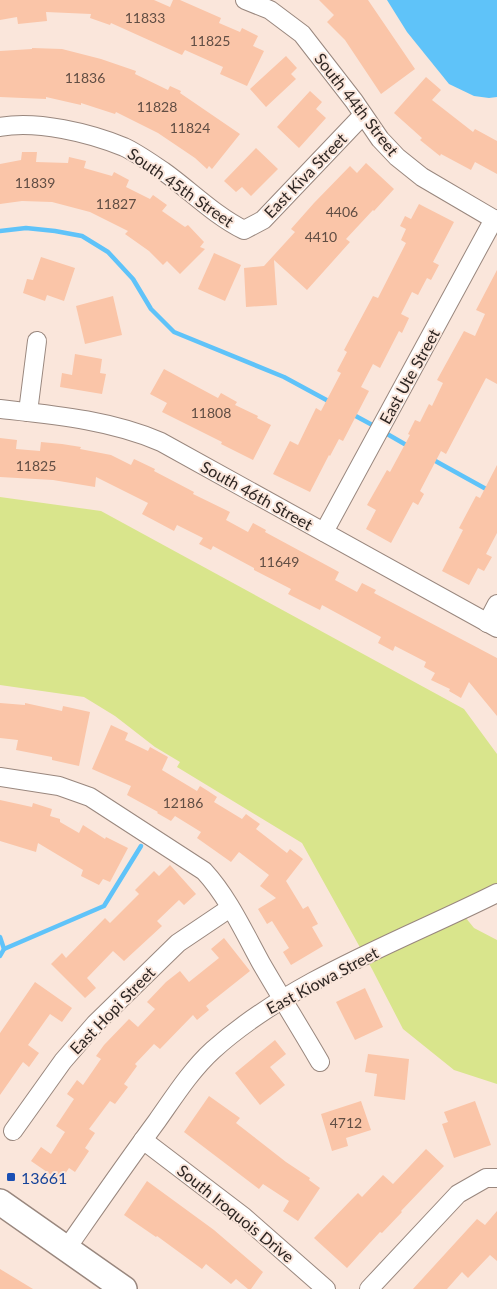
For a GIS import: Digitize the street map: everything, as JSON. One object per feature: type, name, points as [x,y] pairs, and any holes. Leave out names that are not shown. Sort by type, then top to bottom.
[{"type":"main road","points":[[0,1202],[124,1289]]},
{"type":"street","name":"South 44th Street","points":[[245,0],[270,10],[302,34],[354,101],[380,139],[403,162],[422,177],[496,220]]},
{"type":"street","name":"East Kiva Street","points":[[244,230],[263,220],[363,115]]},
{"type":"street","name":"South 45th Street","points":[[0,127],[44,126],[89,135],[126,148],[164,172],[227,221],[244,230]]},
{"type":"street","name":"East Ute Street","points":[[324,532],[496,220]]},
{"type":"street","points":[[28,412],[37,341]]},
{"type":"street","name":"South 46th Street","points":[[0,409],[108,424],[137,432],[161,442],[492,625]]},
{"type":"street","points":[[492,625],[497,604]]},
{"type":"street","points":[[0,777],[59,786],[90,797],[204,871],[215,883],[320,1062]]},
{"type":"street","name":"East Kiowa Street","points":[[67,1248],[185,1082],[212,1051],[254,1017],[302,988],[384,946],[497,893]]},
{"type":"street","name":"East Hopi Street","points":[[13,1131],[63,1061],[95,1024],[178,943],[230,908]]},
{"type":"street","name":"South Iroquois Drive","points":[[143,1140],[244,1217],[326,1289]]},
{"type":"street","points":[[369,1289],[458,1194],[486,1178],[497,1178]]},
{"type":"green space","points":[[0,497],[101,511],[464,709],[497,754],[497,893],[461,912],[474,928],[497,940],[497,1084],[454,1070],[403,1029],[302,843],[177,767],[180,762],[155,747],[115,716],[84,697],[0,685]]},
{"type":"water","points":[[387,0],[497,0],[497,97],[474,96],[449,84],[407,32]]},
{"type":"building","points":[[0,0],[154,0],[170,7],[173,0],[180,0],[221,18],[219,23],[240,32],[242,28],[258,36],[253,46],[264,51],[247,86],[220,74],[223,67],[185,50],[182,55],[111,23],[110,25],[90,18],[91,14],[46,12],[47,21],[18,24],[17,17],[0,20]]},
{"type":"building","points":[[319,0],[368,0],[415,69],[381,94],[345,40],[327,22],[334,15]]},
{"type":"building","points":[[32,48],[62,49],[101,59],[136,71],[135,74],[168,90],[170,86],[181,91],[180,93],[240,134],[212,169],[209,166],[207,169],[195,158],[158,133],[116,112],[115,114],[81,103],[81,105],[46,97],[46,99],[0,97],[0,51]]},
{"type":"building","points":[[286,56],[297,68],[291,74],[296,79],[266,107],[250,89]]},
{"type":"building","points":[[426,77],[441,90],[432,100],[473,132],[475,129],[497,141],[497,174],[475,162],[471,170],[441,154],[440,156],[420,140],[422,138],[394,113]]},
{"type":"building","points":[[310,91],[322,102],[316,109],[326,118],[299,148],[277,127]]},
{"type":"building","points":[[256,148],[278,169],[251,196],[242,187],[236,192],[224,181]]},
{"type":"building","points":[[22,152],[37,152],[36,162],[68,163],[69,157],[86,161],[84,168],[112,176],[114,172],[129,180],[126,187],[150,199],[153,195],[167,205],[162,211],[185,227],[188,225],[204,242],[200,247],[205,249],[180,274],[167,261],[163,265],[149,251],[125,234],[128,231],[90,212],[52,202],[22,201],[0,204],[0,164],[21,160]]},
{"type":"building","points":[[366,163],[394,189],[346,239],[350,242],[307,290],[274,260],[277,305],[246,307],[244,268],[264,266],[295,232],[291,229],[350,166],[357,173]]},
{"type":"building","points":[[419,204],[454,222],[433,262],[439,265],[431,280],[427,278],[418,295],[412,292],[401,314],[409,318],[402,333],[399,331],[380,368],[373,364],[361,387],[369,391],[343,441],[339,439],[310,492],[273,474],[290,441],[298,445],[316,408],[321,411],[341,373],[337,371],[347,352],[344,350],[373,296],[378,298],[406,243],[401,240],[406,229],[400,226],[405,216],[411,219]]},
{"type":"building","points":[[214,253],[241,265],[225,301],[198,289]]},
{"type":"building","points":[[41,257],[75,268],[64,301],[47,295],[45,301],[23,293],[27,279],[33,280]]},
{"type":"building","points":[[497,270],[497,384],[486,378],[446,454],[441,451],[420,491],[424,494],[418,505],[413,502],[391,543],[366,529],[376,510],[367,505],[387,470],[390,472],[410,435],[408,434],[415,420],[420,422],[429,404],[432,406],[443,383],[437,380],[464,331],[475,336],[485,314],[476,310]]},
{"type":"building","points":[[113,296],[122,335],[85,344],[76,306]]},
{"type":"building","points":[[75,354],[102,359],[100,373],[106,374],[102,394],[60,387],[62,373],[72,375]]},
{"type":"building","points":[[164,369],[218,398],[221,393],[237,402],[235,405],[258,416],[257,418],[271,425],[253,460],[162,412],[167,403],[150,394]]},
{"type":"building","points":[[0,438],[17,440],[16,449],[40,451],[41,442],[81,447],[80,449],[111,455],[131,465],[134,459],[194,492],[193,494],[230,512],[226,520],[248,532],[253,523],[266,530],[265,532],[339,572],[335,580],[357,592],[362,583],[376,590],[374,593],[497,658],[497,716],[469,682],[461,698],[449,691],[450,689],[431,680],[435,673],[424,667],[426,662],[395,646],[393,651],[378,643],[381,637],[322,605],[320,610],[288,594],[291,589],[254,570],[254,568],[213,546],[211,550],[199,544],[203,538],[177,525],[174,531],[142,514],[148,503],[96,477],[95,487],[53,480],[0,477]]},
{"type":"building","points":[[497,465],[497,533],[486,554],[492,557],[484,571],[478,568],[469,585],[442,571],[463,530],[459,528],[476,496],[480,498]]},
{"type":"building","points":[[0,703],[25,705],[25,703],[62,711],[63,706],[90,712],[79,766],[52,760],[52,757],[16,750],[18,740],[0,738]]},
{"type":"building","points":[[111,725],[128,733],[125,740],[148,751],[150,747],[168,757],[162,770],[197,791],[200,786],[217,797],[214,802],[242,819],[246,814],[260,824],[256,829],[287,853],[290,849],[303,859],[286,881],[303,909],[308,906],[318,924],[312,927],[323,946],[291,965],[283,952],[289,948],[272,921],[267,924],[258,909],[276,898],[260,886],[269,875],[239,852],[231,862],[197,838],[201,832],[175,816],[171,821],[157,813],[127,795],[131,786],[92,769]]},
{"type":"building","points":[[0,800],[32,807],[33,803],[52,809],[50,816],[60,819],[60,822],[79,833],[83,825],[105,839],[106,837],[128,848],[110,882],[103,879],[99,885],[81,876],[83,870],[38,843],[36,852],[0,841]]},
{"type":"building","points":[[170,865],[196,894],[184,905],[179,900],[157,921],[162,926],[124,961],[113,951],[87,978],[96,988],[85,998],[51,964],[62,953],[66,958],[105,918],[110,923],[139,894],[135,890],[154,871],[159,876]]},
{"type":"building","points":[[224,938],[250,971],[206,1006],[209,1010],[197,1020],[193,1015],[160,1049],[154,1044],[135,1064],[137,1066],[124,1084],[128,1087],[115,1104],[110,1101],[89,1129],[95,1133],[85,1148],[89,1151],[75,1172],[69,1168],[60,1181],[31,1161],[41,1147],[51,1154],[65,1132],[56,1126],[74,1099],[67,1094],[77,1080],[83,1085],[101,1059],[96,1056],[104,1045],[129,1019],[138,1027],[155,1009],[147,1002],[166,982],[180,971],[189,982],[219,958],[211,949]]},
{"type":"building","points":[[35,982],[72,1008],[62,1022],[50,1014],[28,1045],[39,1053],[29,1067],[23,1062],[0,1095],[0,1033]]},
{"type":"building","points":[[365,988],[383,1027],[355,1040],[336,1002]]},
{"type":"building","points":[[275,1040],[286,1054],[270,1067],[285,1085],[260,1105],[235,1073]]},
{"type":"building","points":[[368,1054],[409,1059],[405,1100],[374,1096],[377,1074],[365,1072]]},
{"type":"building","points":[[209,1096],[240,1118],[236,1123],[310,1178],[309,1180],[320,1188],[298,1221],[283,1211],[289,1201],[263,1184],[259,1189],[184,1132]]},
{"type":"building","points":[[361,1101],[371,1130],[346,1138],[348,1146],[332,1151],[321,1114]]},
{"type":"building","points":[[475,1101],[491,1145],[454,1158],[442,1124],[448,1122],[444,1112]]},
{"type":"building","points":[[426,1149],[444,1166],[347,1268],[314,1238],[358,1193],[362,1197],[383,1175],[393,1184]]},
{"type":"building","points":[[147,1181],[214,1230],[263,1272],[251,1289],[248,1289],[236,1279],[231,1284],[206,1264],[202,1269],[157,1236],[124,1215]]},
{"type":"building","points":[[497,1211],[497,1261],[490,1255],[468,1278],[462,1272],[447,1289],[413,1289],[477,1219],[485,1225]]},
{"type":"building","points":[[0,1269],[33,1289],[0,1289]]},
{"type":"waterway","points":[[0,231],[26,228],[82,236],[108,252],[133,279],[151,309],[174,332],[284,377],[332,403]]},
{"type":"waterway","points":[[352,414],[376,427]]},
{"type":"waterway","points":[[382,431],[408,446]]},
{"type":"waterway","points":[[430,458],[497,495]]},
{"type":"waterway","points":[[4,949],[104,906],[141,846]]},
{"type":"waterway","points":[[0,937],[4,949],[0,956]]},
{"type":"place","name":"13661","points":[[11,1177]]}]
